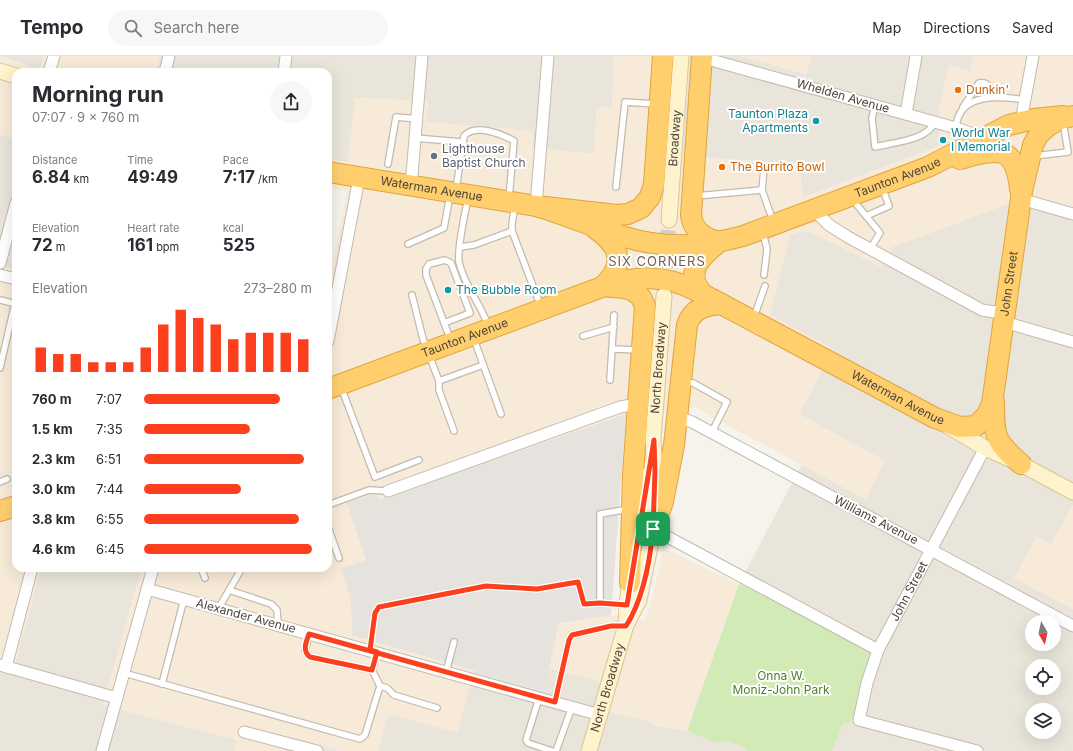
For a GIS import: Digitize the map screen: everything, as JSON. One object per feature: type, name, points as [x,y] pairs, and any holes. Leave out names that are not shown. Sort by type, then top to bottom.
[{"type":"highway","points":[[536,206],[617,215],[632,213],[640,208],[650,197],[654,184],[663,56]]},
{"type":"highway","points":[[702,58],[691,215],[695,228],[704,236],[719,242]]},
{"type":"highway","name":"Taunton Avenue","points":[[719,242],[813,210],[928,167],[1021,121],[1040,118],[1068,117]]},
{"type":"highway","name":"John Street","points":[[935,418],[960,427],[976,426],[989,411],[994,392],[1021,199],[1033,145],[1039,134],[1048,126],[1068,117]]},
{"type":"highway","points":[[928,167],[986,152],[1001,152],[1010,157],[1016,166],[1021,199]]},
{"type":"highway","name":"Waterman Avenue","points":[[332,173],[536,206]]},
{"type":"highway","points":[[536,206],[626,237],[656,244],[690,245],[719,242]]},
{"type":"highway","points":[[589,224],[607,238],[617,253],[618,262],[616,271],[602,287]]},
{"type":"highway","points":[[702,293],[695,279],[696,265],[701,257],[719,242]]},
{"type":"highway","name":"Taunton Avenue","points":[[332,383],[428,352],[602,287],[628,280],[651,277],[677,282],[702,293]]},
{"type":"highway","points":[[602,287],[629,289],[641,297],[645,311],[637,404],[630,583]]},
{"type":"highway","name":"Waterman Avenue","points":[[702,293],[935,418]]},
{"type":"highway","points":[[653,529],[665,492],[678,417],[685,335],[688,320],[693,313],[701,308],[722,304]]},
{"type":"highway","points":[[994,392],[994,424],[996,437],[1003,448],[1021,464]]},
{"type":"main road","name":"Broadway","points":[[669,220],[681,56]]},
{"type":"main road","points":[[0,71],[12,75]]},
{"type":"main road","name":"North Broadway","points":[[654,440],[664,296]]},
{"type":"main road","name":"Waterman Avenue","points":[[935,418],[984,448],[1021,464],[1073,492]]},
{"type":"main road","points":[[626,626],[634,613],[641,592],[653,529],[655,471],[654,440]]},
{"type":"main road","points":[[626,626],[630,583],[654,440]]},
{"type":"main road","name":"North Broadway","points":[[589,751],[626,626]]},
{"type":"street","points":[[50,68],[54,56]]},
{"type":"street","points":[[166,68],[169,56]]},
{"type":"street","points":[[284,68],[286,56]]},
{"type":"street","points":[[411,186],[422,56]]},
{"type":"street","points":[[536,206],[548,56]]},
{"type":"street","points":[[906,114],[916,56]]},
{"type":"street","points":[[1021,121],[1034,56]]},
{"type":"street","name":"Whelden Avenue","points":[[702,58],[935,122],[984,138]]},
{"type":"street","points":[[332,320],[359,178]]},
{"type":"street","points":[[1021,199],[1073,214]]},
{"type":"street","points":[[813,210],[835,229],[982,310],[1005,315],[1073,342]]},
{"type":"street","points":[[0,263],[12,218]]},
{"type":"street","points":[[0,277],[12,278]]},
{"type":"street","points":[[388,491],[620,407],[637,404]]},
{"type":"street","name":"Williams Avenue","points":[[678,417],[712,432],[832,498],[931,549],[1073,626]]},
{"type":"street","name":"John Street","points":[[977,751],[859,720],[867,683],[878,650],[984,448]]},
{"type":"street","points":[[653,529],[878,650]]},
{"type":"street","points":[[31,572],[3,666],[117,698]]},
{"type":"street","points":[[102,751],[152,572]]},
{"type":"street","name":"Alexander Avenue","points":[[147,589],[600,715]]},
{"type":"street","points":[[244,732],[317,751]]},
{"type":"lane","points":[[956,128],[960,113],[968,97],[980,83],[984,82],[988,85],[994,96]]},
{"type":"lane","points":[[960,113],[966,106],[974,101],[994,96],[1025,100]]},
{"type":"lane","points":[[616,187],[625,102],[660,104]]},
{"type":"lane","points":[[875,105],[872,118],[875,147],[922,135],[930,130],[935,122]]},
{"type":"lane","points":[[388,164],[396,117],[417,119]]},
{"type":"lane","points":[[1031,157],[1068,152],[1068,117]]},
{"type":"lane","points":[[502,414],[483,365],[481,306],[470,292],[460,263],[458,194],[459,173],[462,142],[468,133],[478,131],[499,133],[514,141],[512,231],[542,309]]},
{"type":"lane","points":[[415,138],[462,142]]},
{"type":"lane","points":[[764,168],[762,190],[768,226],[764,275]]},
{"type":"lane","points":[[866,216],[889,206],[882,184]]},
{"type":"lane","points":[[692,195],[701,196],[762,190]]},
{"type":"lane","points":[[408,244],[444,228],[458,194]]},
{"type":"lane","points":[[850,196],[880,233],[870,249]]},
{"type":"lane","points":[[460,247],[474,245],[512,231]]},
{"type":"lane","points":[[444,323],[470,313],[450,261],[445,260],[427,266],[425,272],[429,284],[444,323],[452,343]]},
{"type":"lane","points":[[753,321],[765,286]]},
{"type":"lane","points":[[412,295],[428,352],[439,381],[439,390],[454,431]]},
{"type":"lane","points":[[0,300],[12,303]]},
{"type":"lane","points":[[610,380],[614,315]]},
{"type":"lane","points":[[0,368],[12,320]]},
{"type":"lane","points":[[583,336],[614,327]]},
{"type":"lane","points":[[613,348],[642,351]]},
{"type":"lane","points":[[439,381],[483,365]]},
{"type":"lane","points":[[681,382],[693,383],[727,402],[712,432]]},
{"type":"lane","points":[[332,383],[375,477],[419,460]]},
{"type":"lane","points":[[0,482],[7,479]]},
{"type":"lane","points":[[332,503],[369,490],[388,491]]},
{"type":"lane","points":[[600,603],[600,514],[632,508]]},
{"type":"lane","points":[[332,538],[339,558]]},
{"type":"lane","points":[[203,572],[205,578]]},
{"type":"lane","points":[[218,609],[240,572]]},
{"type":"lane","points":[[124,673],[360,739],[365,735],[380,686],[372,670],[375,613],[379,607],[486,586],[537,589],[578,582],[584,604],[600,603],[627,605]]},
{"type":"lane","points":[[229,590],[271,604],[277,610],[278,625]]},
{"type":"lane","points":[[162,684],[184,600]]},
{"type":"lane","points":[[555,702],[569,640],[572,635],[611,626],[626,626]]},
{"type":"lane","points":[[309,634],[305,648],[308,656],[372,670]]},
{"type":"lane","points":[[446,672],[454,642]]},
{"type":"lane","points":[[380,686],[387,688],[394,695],[437,708]]},
{"type":"lane","points":[[539,698],[526,740],[528,744],[552,751]]},
{"type":"lane","points":[[556,751],[572,707]]},
{"type":"shaded area","points":[[0,56],[44,56],[41,68],[34,68]]},
{"type":"shaded area","points":[[44,56],[160,56],[157,68],[41,68]]},
{"type":"shaded area","points":[[160,56],[614,56],[612,108],[597,107],[594,154],[532,148],[533,131],[426,122],[428,101],[356,98],[348,163],[332,160],[332,68],[157,68]]},
{"type":"shaded area","points":[[614,56],[690,56],[682,156],[800,164],[802,198],[939,146],[939,110],[949,65],[970,72],[973,56],[1073,56],[1073,219],[1008,204],[892,247],[882,267],[810,232],[799,232],[790,235],[770,315],[833,349],[799,414],[885,461],[865,499],[694,407],[626,414],[379,499],[375,494],[366,560],[341,568],[351,602],[352,634],[474,670],[457,732],[388,714],[378,751],[341,751],[287,736],[283,751],[234,751],[237,740],[103,705],[140,573],[137,572],[332,572],[332,269],[347,191],[332,188],[332,160],[348,162],[355,98],[428,101],[426,122],[533,131],[532,148],[594,154],[597,107],[612,108]]},
{"type":"shaded area","points":[[690,56],[740,56],[806,74],[812,56],[973,56],[970,72],[949,65],[939,110],[939,146],[802,198],[800,164],[682,156]]},
{"type":"shaded area","points":[[740,56],[812,56],[806,74]]},
{"type":"shaded area","points":[[0,57],[34,68],[12,68],[12,138],[0,135]]},
{"type":"shaded area","points":[[0,135],[12,138],[12,269],[0,266]]},
{"type":"shaded area","points":[[1008,204],[1073,219],[1073,505],[1051,545],[1037,537],[1014,578],[1073,609],[1073,751],[826,751],[807,610],[739,584],[802,464],[865,499],[885,461],[799,414],[833,349],[770,315],[790,235],[799,232],[810,232],[882,267],[892,247]]},
{"type":"shaded area","points":[[0,266],[12,269],[12,572],[40,572],[12,675],[0,672]]},
{"type":"shaded area","points":[[626,414],[611,615],[559,623],[544,691],[352,635],[351,602],[341,568],[366,560],[347,503],[375,494],[380,499]]},
{"type":"shaded area","points":[[1073,505],[1073,609],[1014,578],[1036,537],[1051,545]]},
{"type":"shaded area","points":[[663,548],[739,584],[687,731],[601,710],[609,684],[549,668],[559,623],[611,615],[645,621],[652,600]]},
{"type":"shaded area","points":[[40,572],[141,573],[103,705],[237,740],[234,751],[0,751],[0,672],[12,675]]},
{"type":"shaded area","points":[[549,668],[609,684],[656,725],[687,731],[716,743],[725,741],[740,741],[745,744],[747,751],[378,751],[388,714],[457,732],[474,670],[543,691]]},
{"type":"shaded area","points":[[287,736],[341,751],[283,751]]},
{"type":"green space","name":"Onna W. Moniz-John Park","points":[[739,584],[807,610],[873,645],[856,714],[850,722],[843,723],[832,751],[747,751],[745,747],[727,741],[716,743],[687,731]]},
{"type":"tunnel","points":[[664,291],[669,220]]},
{"type":"place","name":"Dunkin'","points":[[958,90]]},
{"type":"place","name":"Taunton Plaza Apartments","points":[[816,121]]},
{"type":"place","name":"World War I Memorial","points":[[943,140]]},
{"type":"place","name":"Lighthouse Baptist Church","points":[[434,156]]},
{"type":"place","name":"The Burrito Bowl","points":[[722,167]]},
{"type":"place","name":"The Bubble Room","points":[[448,290]]},
{"type":"district","name":"SIX CORNERS","points":[[657,261]]},
{"type":"route","points":[[653,529],[644,582],[634,613],[626,626],[611,626],[578,633],[570,637],[555,702],[370,650],[309,634],[305,648],[306,653],[310,657],[372,670],[377,652],[370,650],[375,613],[379,607],[486,586],[537,589],[578,582],[584,604],[600,603],[627,605],[647,471],[654,440],[655,471],[653,529]]}]
